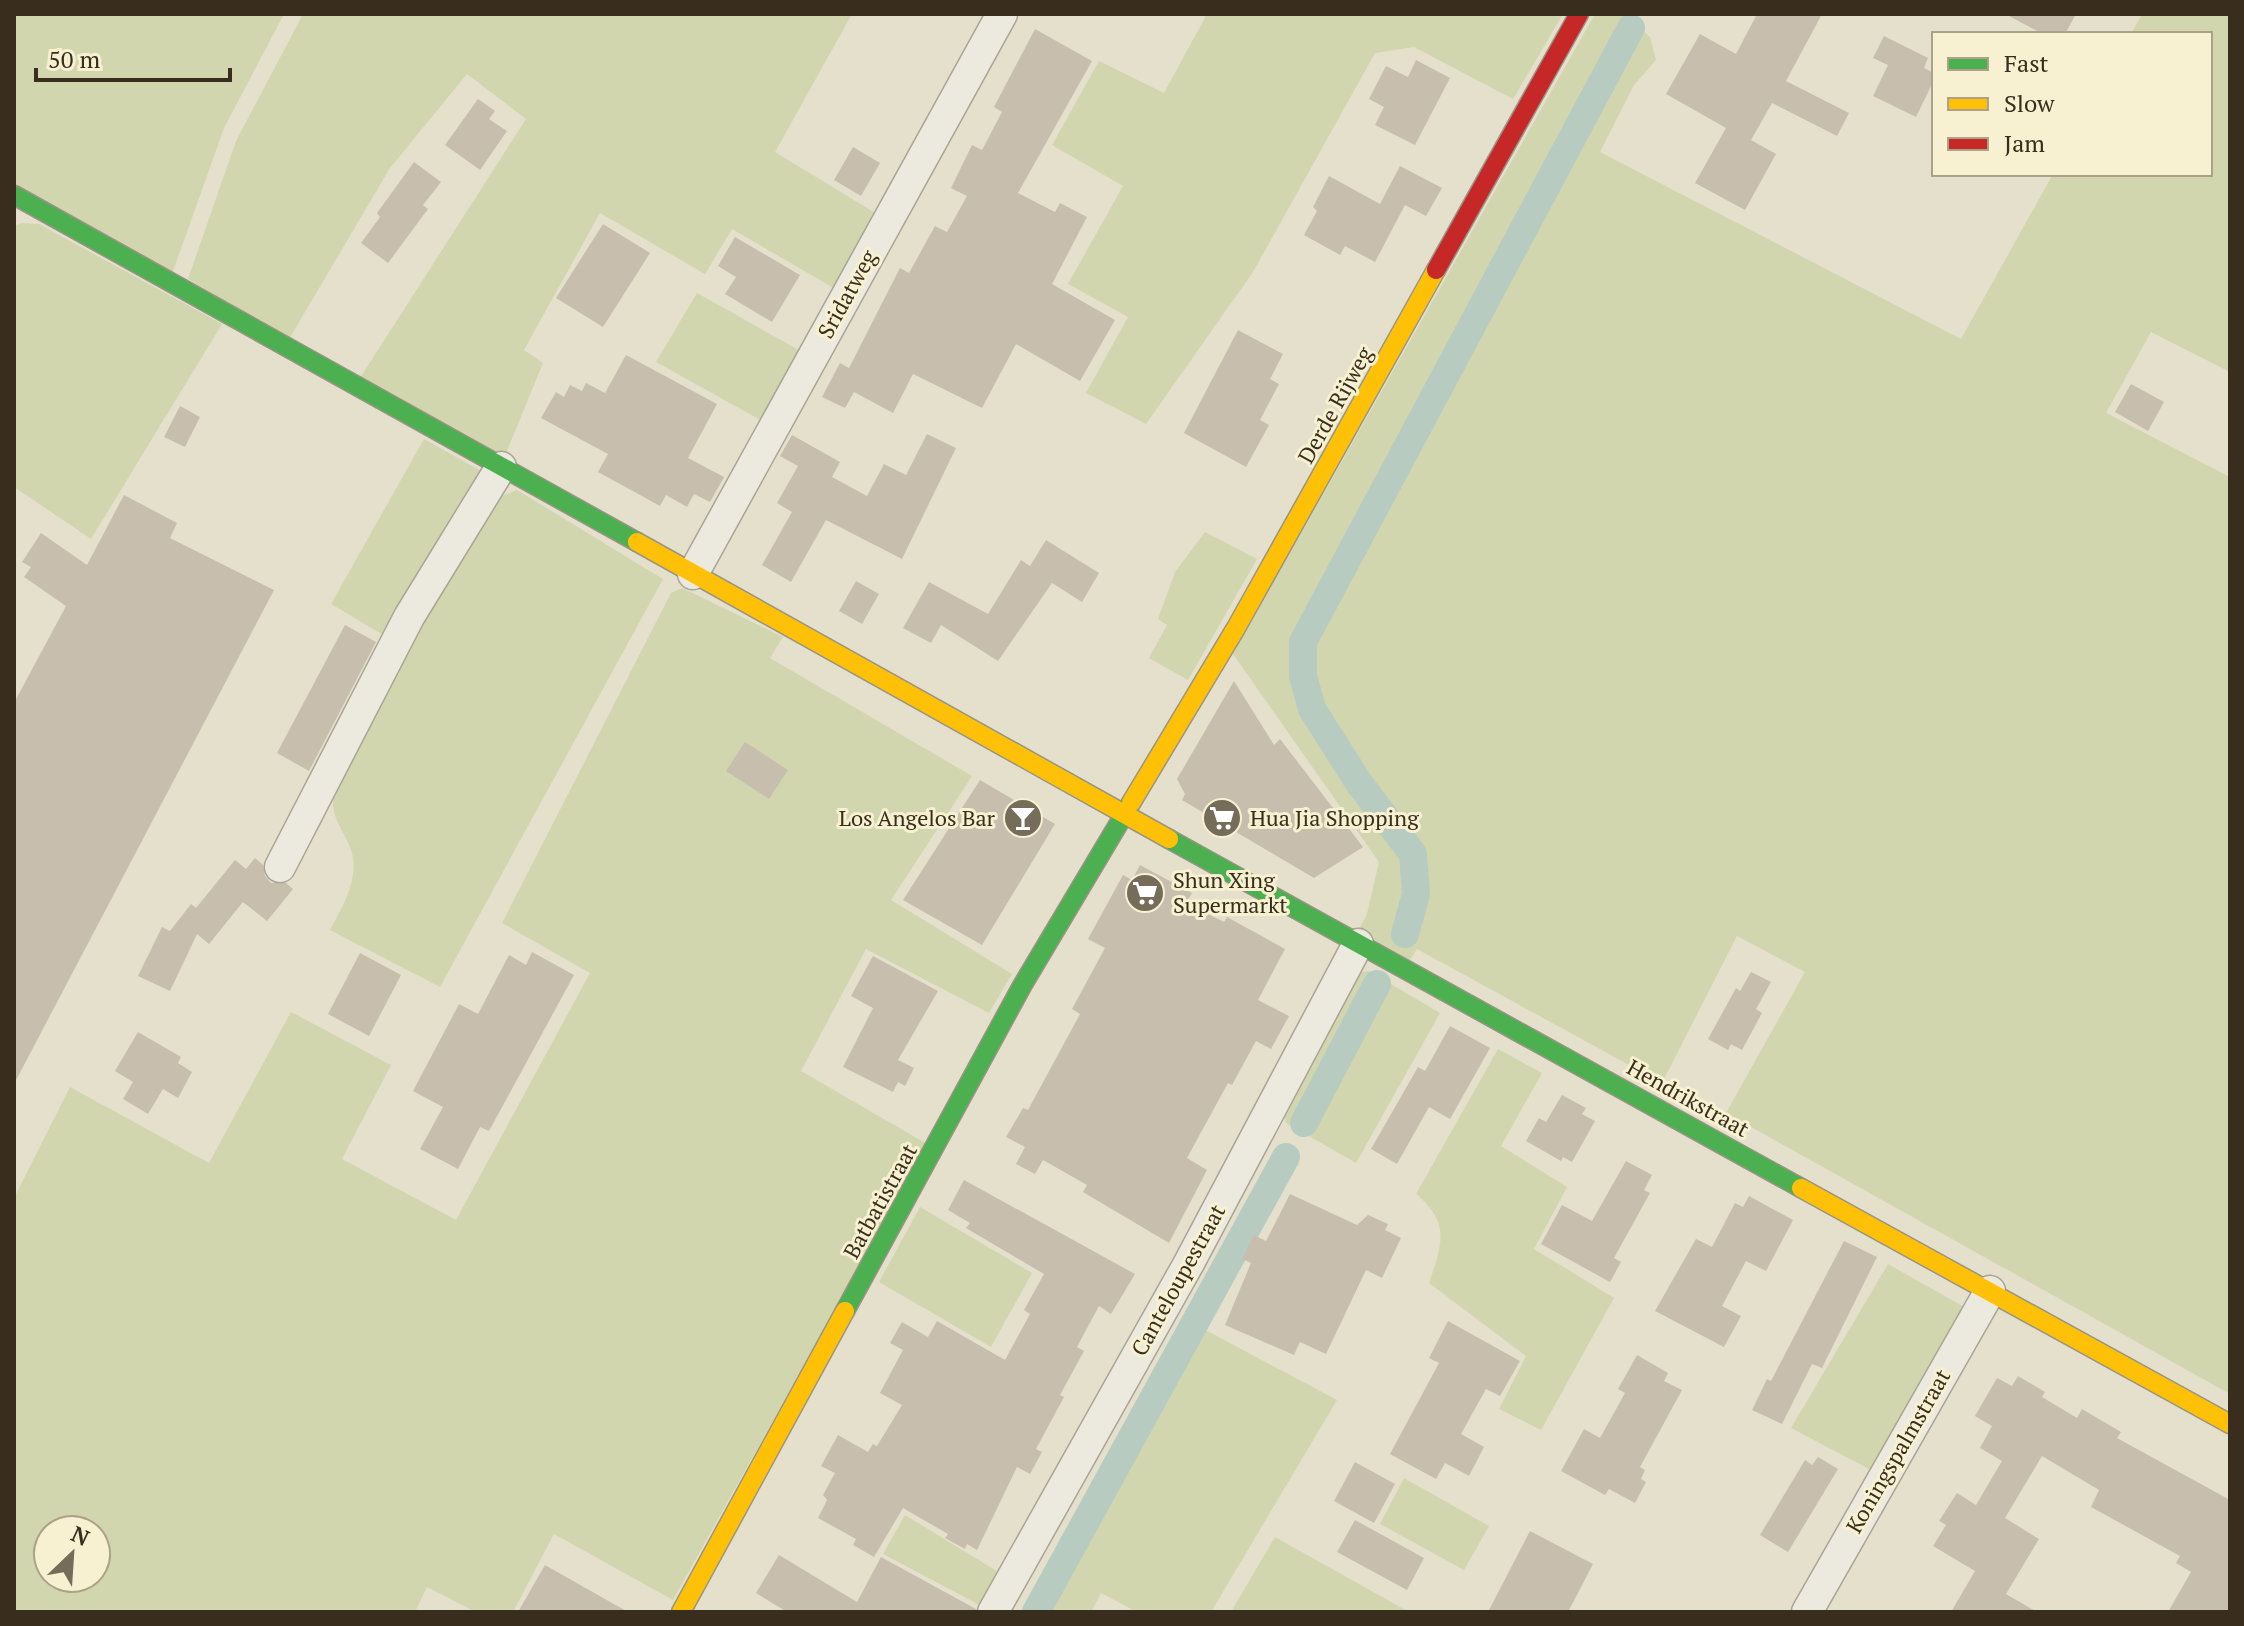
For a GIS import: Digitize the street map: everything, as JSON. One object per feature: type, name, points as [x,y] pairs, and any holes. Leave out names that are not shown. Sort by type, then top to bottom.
[{"type":"street","name":"Sridatweg","points":[[693,574],[1002,14]]},
{"type":"street","name":"Derde Rijweg","points":[[1122,813],[1244,614],[1579,14]]},
{"type":"street","name":"Hendrikstraat","points":[[14,195],[1358,944],[2230,1424]]},
{"type":"street","points":[[280,867],[409,617],[501,467]]},
{"type":"street","name":"Batbatistraat","points":[[681,1612],[1022,986],[1122,813]]},
{"type":"street","name":"Canteloupestraat","points":[[993,1612],[1189,1263],[1358,944]]},
{"type":"street","name":"Koningspalmstraat","points":[[1807,1612],[1990,1291]]},
{"type":"green space","points":[[14,14],[284,14],[224,128],[172,274],[14,186]]},
{"type":"green space","points":[[303,14],[852,14],[775,152],[880,216],[837,290],[732,229],[705,274],[600,213],[524,350],[543,363],[504,458],[360,378],[526,119],[467,74],[390,168],[289,339],[188,279],[236,141]]},
{"type":"green space","points":[[1207,14],[1563,14],[1513,99],[1414,47],[1375,53],[1253,272],[1146,424],[1086,393],[1128,317],[1068,284],[1123,186],[1052,145],[1099,61],[1164,93]]},
{"type":"green space","points":[[1595,14],[1624,14],[1650,37],[1656,60],[1634,85],[1600,152],[1961,339],[2052,176],[2212,176],[2212,32],[2132,32],[2142,14],[2230,14],[2230,367],[2228,371],[2151,332],[2106,413],[2230,477],[2230,1394],[1726,1113],[1805,972],[1737,936],[1662,1083],[1417,949],[1410,960],[1358,931],[1367,914],[1379,862],[1233,654]]},
{"type":"green space","points":[[21,223],[39,224],[222,324],[91,539],[14,487],[14,226]]},
{"type":"green space","points":[[697,293],[806,354],[766,423],[656,362]]},
{"type":"green space","points":[[424,439],[490,476],[392,640],[331,604]]},
{"type":"green space","points":[[517,490],[663,579],[440,987],[330,930],[348,893],[354,863],[333,808],[333,800],[401,660],[475,531],[502,496]]},
{"type":"green space","points":[[1205,532],[1257,559],[1188,680],[1149,658],[1167,625],[1158,619],[1175,572]]},
{"type":"green space","points":[[682,588],[783,637],[770,658],[972,776],[891,900],[1012,974],[989,1013],[866,949],[801,1071],[927,1144],[673,1600],[554,1534],[513,1612],[476,1612],[427,1587],[415,1612],[14,1612],[14,1198],[70,1087],[209,1163],[291,1012],[391,1065],[342,1159],[456,1220],[590,973],[502,923],[671,593]]},
{"type":"green space","points":[[1369,971],[1440,1013],[1356,1163],[1286,1123],[1281,1106],[1355,973]]},
{"type":"green space","points":[[1498,1049],[1542,1073],[1501,1146],[1567,1187],[1534,1249],[1614,1298],[1541,1430],[1499,1409],[1526,1356],[1429,1283],[1440,1245],[1439,1225],[1435,1215],[1416,1194]]},
{"type":"green space","points":[[920,1207],[1032,1273],[991,1347],[879,1282]]},
{"type":"green space","points":[[1888,1264],[1964,1307],[1871,1470],[1791,1428]]},
{"type":"green space","points":[[1196,1325],[1337,1400],[1211,1612],[1137,1612],[1101,1593],[1091,1612],[1036,1612]]},
{"type":"green space","points":[[1404,1478],[1489,1526],[1464,1570],[1380,1524]]},
{"type":"green space","points":[[905,1515],[1005,1576],[987,1609],[883,1554]]},
{"type":"green space","points":[[1275,1537],[1409,1612],[1231,1612]]},
{"type":"building","points":[[1757,14],[1822,14],[1786,81],[1849,113],[1837,136],[1772,103],[1751,140],[1776,154],[1745,210],[1695,183],[1726,128],[1666,94],[1700,34],[1736,54]]},
{"type":"building","points":[[2005,14],[2076,14],[2066,32],[2039,32]]},
{"type":"building","points":[[1035,29],[1092,61],[1018,193],[1055,212],[1060,203],[1087,217],[1052,284],[1115,320],[1080,381],[1016,344],[982,408],[913,374],[893,413],[854,392],[845,408],[822,397],[840,363],[849,368],[900,268],[909,273],[935,226],[947,232],[967,196],[951,188],[972,145],[982,150],[1002,112],[994,107]]},
{"type":"building","points":[[1884,36],[1928,58],[1924,68],[1932,72],[1932,84],[1916,117],[1873,96],[1888,65],[1873,58]]},
{"type":"building","points":[[1416,60],[1450,78],[1415,145],[1375,125],[1384,107],[1369,99],[1386,66],[1408,77]]},
{"type":"building","points":[[478,99],[495,111],[489,119],[507,131],[480,170],[445,145]]},
{"type":"building","points":[[853,147],[880,163],[861,196],[834,180]]},
{"type":"building","points":[[414,162],[441,182],[423,205],[428,209],[388,263],[361,243],[380,217],[377,213]]},
{"type":"building","points":[[1400,166],[1442,188],[1426,216],[1405,205],[1375,262],[1345,246],[1340,255],[1304,235],[1317,211],[1313,207],[1329,176],[1380,204]]},
{"type":"building","points":[[603,224],[650,253],[603,327],[556,298]]},
{"type":"building","points":[[735,237],[800,275],[772,322],[725,294],[736,277],[718,266]]},
{"type":"building","points":[[1238,330],[1283,354],[1270,379],[1279,384],[1260,420],[1269,425],[1246,467],[1184,433]]},
{"type":"building","points":[[626,355],[717,404],[688,458],[724,477],[710,502],[694,494],[687,507],[666,495],[660,506],[598,472],[608,454],[541,418],[556,392],[564,397],[570,385],[582,391],[586,383],[605,393]]},
{"type":"building","points":[[2131,384],[2164,402],[2148,431],[2115,412]]},
{"type":"building","points":[[180,406],[200,417],[185,447],[164,437]]},
{"type":"building","points":[[927,434],[956,448],[902,559],[826,520],[791,582],[762,565],[792,512],[777,503],[798,466],[780,456],[792,435],[840,462],[832,477],[867,496],[884,464],[906,475]]},
{"type":"building","points":[[124,495],[177,523],[170,538],[274,590],[14,1084],[14,703],[66,606],[24,577],[31,567],[22,562],[41,533],[87,565]]},
{"type":"building","points":[[1046,540],[1099,573],[1082,602],[1052,583],[998,661],[941,625],[931,643],[903,628],[929,582],[988,614],[1021,560],[1030,566]]},
{"type":"building","points":[[856,581],[879,594],[862,624],[839,611]]},
{"type":"building","points":[[345,625],[376,642],[309,771],[277,753]]},
{"type":"building","points":[[1234,681],[1274,745],[1280,739],[1363,847],[1314,878],[1182,800],[1185,794],[1177,779]]},
{"type":"building","points":[[745,742],[788,770],[769,799],[726,771]]},
{"type":"building","points":[[980,780],[1055,824],[982,945],[903,900]]},
{"type":"building","points":[[255,858],[263,865],[265,876],[271,883],[286,883],[293,889],[267,921],[243,902],[209,944],[197,934],[170,991],[138,976],[162,927],[170,931],[191,904],[196,908],[235,860],[246,869]]},
{"type":"building","points":[[1140,865],[1192,893],[1186,903],[1224,922],[1227,917],[1285,949],[1258,1000],[1289,1016],[1271,1049],[1256,1041],[1232,1085],[1228,1083],[1187,1158],[1207,1170],[1169,1243],[1083,1192],[1087,1185],[1043,1160],[1035,1174],[1016,1164],[1025,1147],[1006,1137],[1023,1108],[1028,1110],[1080,1014],[1072,1009],[1105,948],[1088,939],[1123,875],[1132,880]]},
{"type":"building","points":[[532,952],[574,975],[489,1131],[480,1127],[458,1169],[420,1149],[443,1107],[413,1091],[459,1004],[478,1014],[509,955],[526,965]]},
{"type":"building","points":[[360,953],[401,975],[369,1036],[328,1014]]},
{"type":"building","points":[[873,956],[938,991],[898,1060],[914,1068],[905,1086],[898,1082],[893,1092],[843,1067],[873,1008],[851,996]]},
{"type":"building","points":[[1751,972],[1771,982],[1756,1009],[1762,1013],[1742,1050],[1731,1044],[1728,1050],[1708,1039],[1736,988],[1740,991]]},
{"type":"building","points":[[1450,1026],[1490,1048],[1450,1119],[1429,1107],[1397,1164],[1371,1149],[1418,1067],[1425,1071]]},
{"type":"building","points":[[138,1032],[181,1057],[178,1063],[192,1072],[178,1098],[163,1089],[148,1114],[123,1099],[133,1082],[115,1071]]},
{"type":"building","points":[[1562,1095],[1586,1108],[1582,1114],[1595,1121],[1572,1162],[1563,1157],[1561,1161],[1526,1141],[1539,1118],[1546,1122]]},
{"type":"building","points":[[1626,1161],[1652,1175],[1644,1190],[1650,1193],[1614,1258],[1621,1262],[1610,1282],[1541,1244],[1562,1205],[1592,1221]]},
{"type":"building","points":[[964,1180],[1135,1274],[1111,1314],[1099,1306],[1077,1347],[1084,1351],[1060,1395],[1064,1397],[1036,1449],[1042,1452],[1030,1474],[1017,1467],[977,1550],[967,1544],[965,1549],[945,1538],[948,1534],[903,1508],[874,1557],[853,1545],[856,1539],[818,1518],[827,1500],[823,1495],[835,1473],[821,1466],[838,1435],[868,1452],[873,1444],[877,1446],[902,1405],[880,1393],[903,1350],[890,1343],[902,1322],[928,1337],[937,1321],[1005,1360],[1030,1314],[1024,1310],[1044,1274],[966,1228],[970,1223],[948,1210]]},
{"type":"building","points":[[1290,1194],[1357,1225],[1368,1215],[1388,1224],[1385,1230],[1401,1238],[1382,1278],[1366,1270],[1326,1354],[1300,1342],[1294,1355],[1225,1325],[1251,1263],[1242,1259],[1254,1235],[1266,1241]]},
{"type":"building","points":[[1749,1196],[1793,1220],[1766,1271],[1746,1261],[1722,1306],[1741,1316],[1724,1347],[1655,1311],[1696,1239],[1712,1247],[1735,1203],[1743,1207]]},
{"type":"building","points":[[1844,1241],[1877,1257],[1822,1368],[1812,1364],[1782,1424],[1752,1410],[1767,1379],[1771,1381]]},
{"type":"building","points":[[1448,1321],[1520,1361],[1500,1396],[1486,1389],[1461,1434],[1484,1447],[1469,1476],[1445,1463],[1436,1479],[1390,1454],[1439,1363],[1429,1358]]},
{"type":"building","points":[[1637,1355],[1668,1373],[1664,1381],[1682,1390],[1640,1467],[1645,1470],[1641,1479],[1646,1482],[1635,1503],[1609,1489],[1605,1495],[1561,1471],[1584,1429],[1600,1438],[1625,1393],[1618,1389]]},
{"type":"building","points":[[2018,1376],[2045,1392],[2042,1397],[2077,1418],[2082,1409],[2121,1432],[2117,1438],[2230,1500],[2230,1612],[2168,1612],[2191,1572],[2176,1563],[2180,1556],[2091,1507],[2099,1490],[2042,1456],[2005,1518],[2039,1539],[2006,1594],[2037,1612],[1951,1612],[1975,1571],[1933,1546],[1946,1525],[1939,1521],[1957,1493],[1976,1505],[2002,1461],[1980,1448],[1992,1426],[1975,1416],[1997,1378],[2012,1386]]},
{"type":"building","points":[[1818,1457],[1838,1469],[1788,1552],[1760,1535],[1805,1460],[1812,1465]]},
{"type":"building","points":[[1355,1462],[1395,1484],[1374,1523],[1334,1501]]},
{"type":"building","points":[[1355,1520],[1424,1558],[1407,1590],[1337,1552]]},
{"type":"building","points":[[1530,1531],[1593,1564],[1568,1612],[1488,1612]]},
{"type":"building","points":[[779,1555],[857,1602],[881,1557],[976,1609],[975,1612],[787,1612],[756,1593]]},
{"type":"building","points":[[545,1565],[628,1612],[518,1612]]},
{"type":"waterway","points":[[1405,934],[1416,894],[1413,854],[1359,783],[1312,709],[1303,676],[1303,642],[1631,28]]},
{"type":"waterway","points":[[1304,1123],[1377,984]]},
{"type":"waterway","points":[[1036,1612],[1286,1157]]},
{"type":"traffic: fast","points":[[14,195],[637,542]]},
{"type":"traffic: fast","points":[[845,1311],[1022,986],[1131,803]]},
{"type":"traffic: fast","points":[[1169,839],[1801,1188]]},
{"type":"traffic: slow","points":[[1131,803],[1236,628],[1436,270]]},
{"type":"traffic: slow","points":[[637,542],[1169,839]]},
{"type":"traffic: slow","points":[[1801,1188],[2230,1424]]},
{"type":"traffic: slow","points":[[681,1612],[845,1311]]},
{"type":"traffic: jam","points":[[1436,270],[1579,14]]},
{"type":"place","name":"Los Angelos Bar","points":[[1023,818]]},
{"type":"place","name":"Hua Jia Shopping","points":[[1222,818]]},
{"type":"place","name":"Shun Xing Supermarkt","points":[[1145,893]]}]
